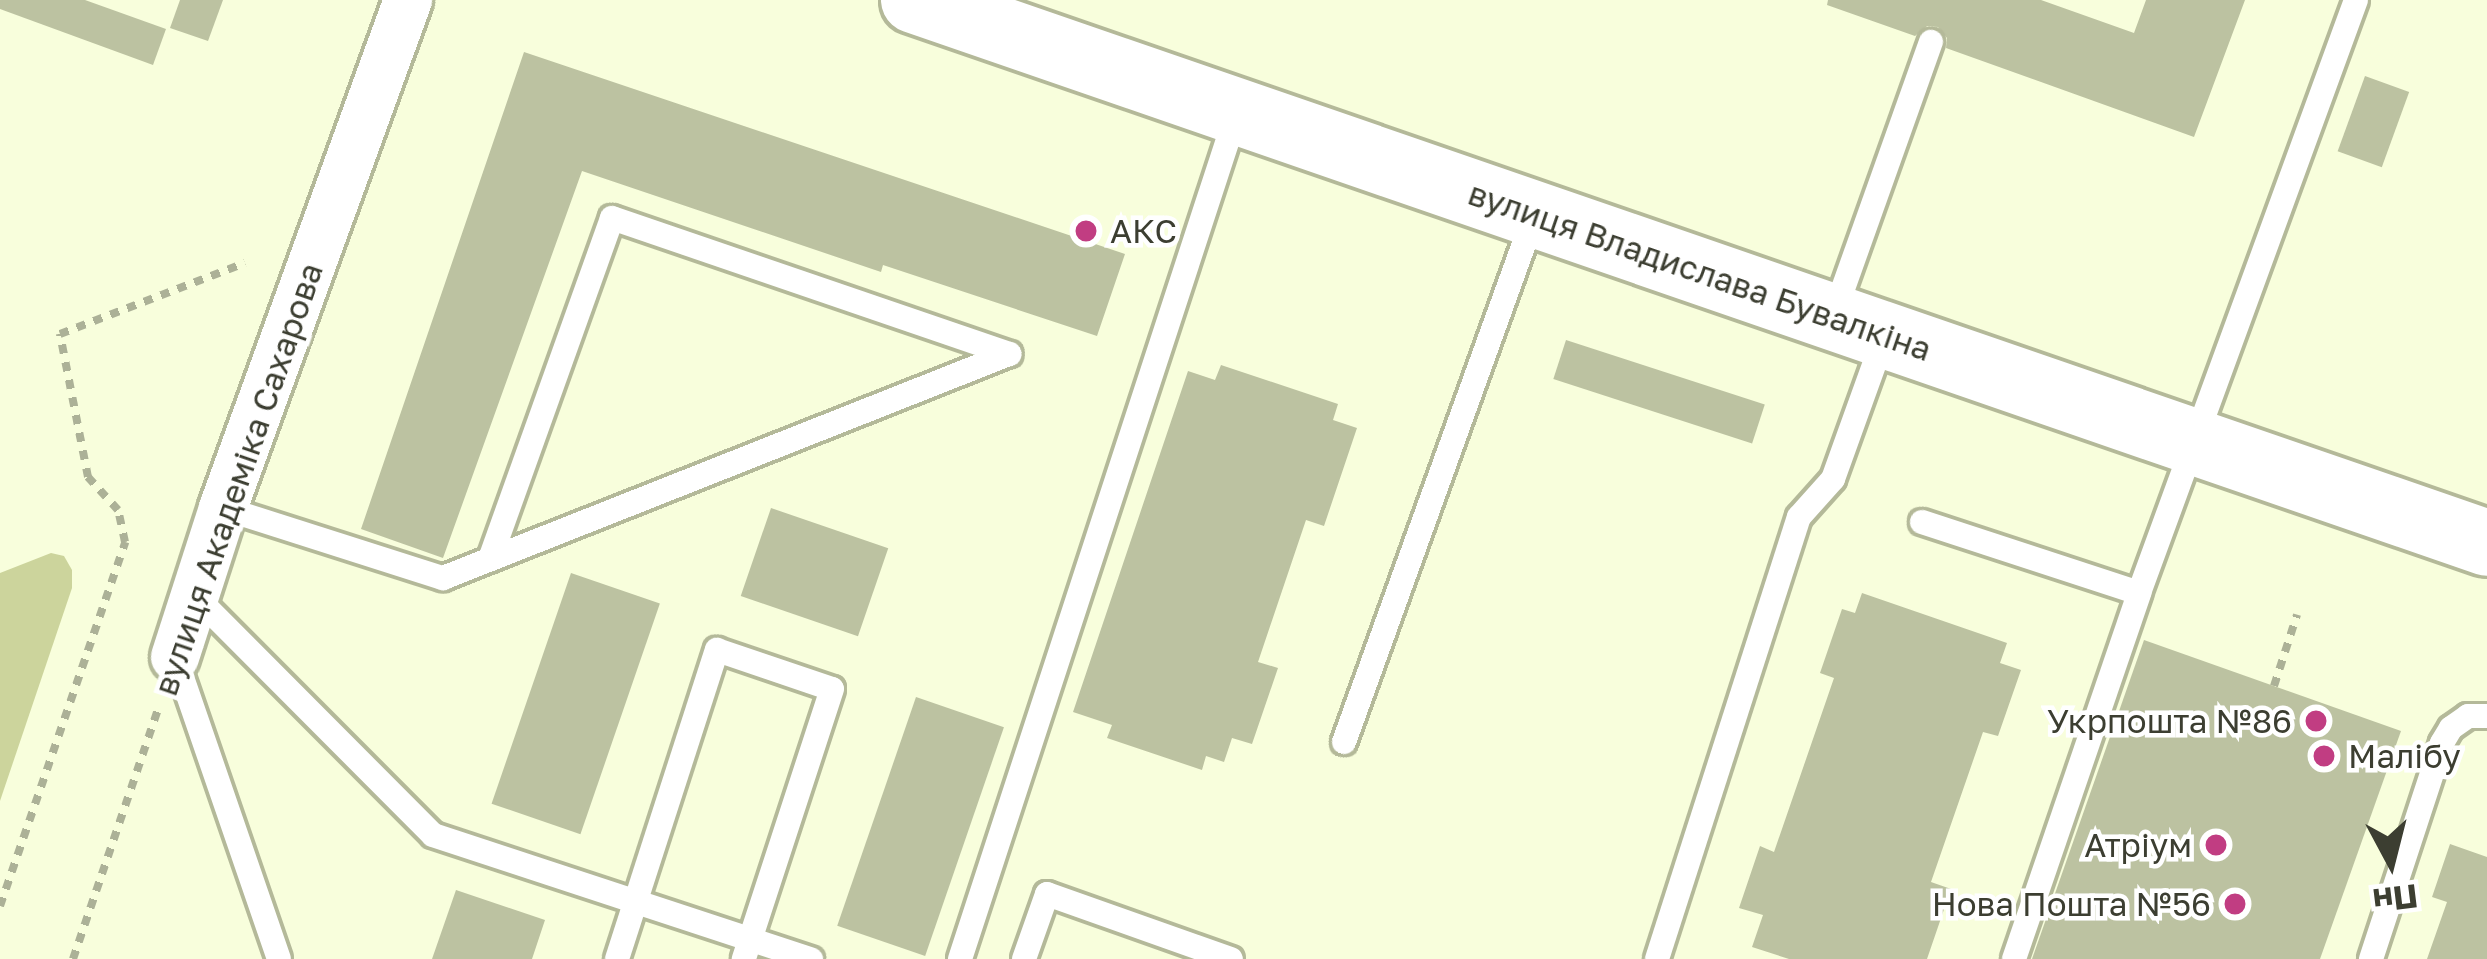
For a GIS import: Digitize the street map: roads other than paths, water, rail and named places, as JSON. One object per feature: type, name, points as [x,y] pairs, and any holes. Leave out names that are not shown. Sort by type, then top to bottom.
[{"type":"street","name":"вулиця Академіка Сахарова","points":[[176,657],[223,508],[408,0]]},
{"type":"street","name":"вулиця Владислава Бувалкіна","points":[[914,0],[2487,543]]},
{"type":"lane","points":[[2014,959],[2139,593],[2356,0]]},
{"type":"lane","points":[[1658,959],[1799,517],[1833,479],[1859,326],[1931,42]]},
{"type":"lane","points":[[960,959],[1238,111]]},
{"type":"lane","points":[[1344,742],[1535,214]]},
{"type":"lane","points":[[223,508],[443,578],[1009,354],[612,218],[490,559]]},
{"type":"lane","points":[[1922,522],[2139,593]]},
{"type":"lane","points":[[195,596],[433,835],[636,902],[747,949],[811,959]]},
{"type":"lane","points":[[617,959],[716,650],[832,689],[747,949]]},
{"type":"lane","points":[[176,657],[279,959]]},
{"type":"lane","points":[[2371,959],[2442,743],[2451,728],[2468,716],[2487,716]]},
{"type":"lane","points":[[1024,959],[1046,894],[1231,959]]},
{"type":"place","name":"АКС","points":[[1086,231]]},
{"type":"place","name":"Укрпошта №86","points":[[2316,721]]},
{"type":"place","name":"Малiбу","points":[[2324,756]]},
{"type":"place","name":"Атріум","points":[[2216,845]]},
{"type":"place","name":"Нова Пошта №56","points":[[2235,904]]}]
